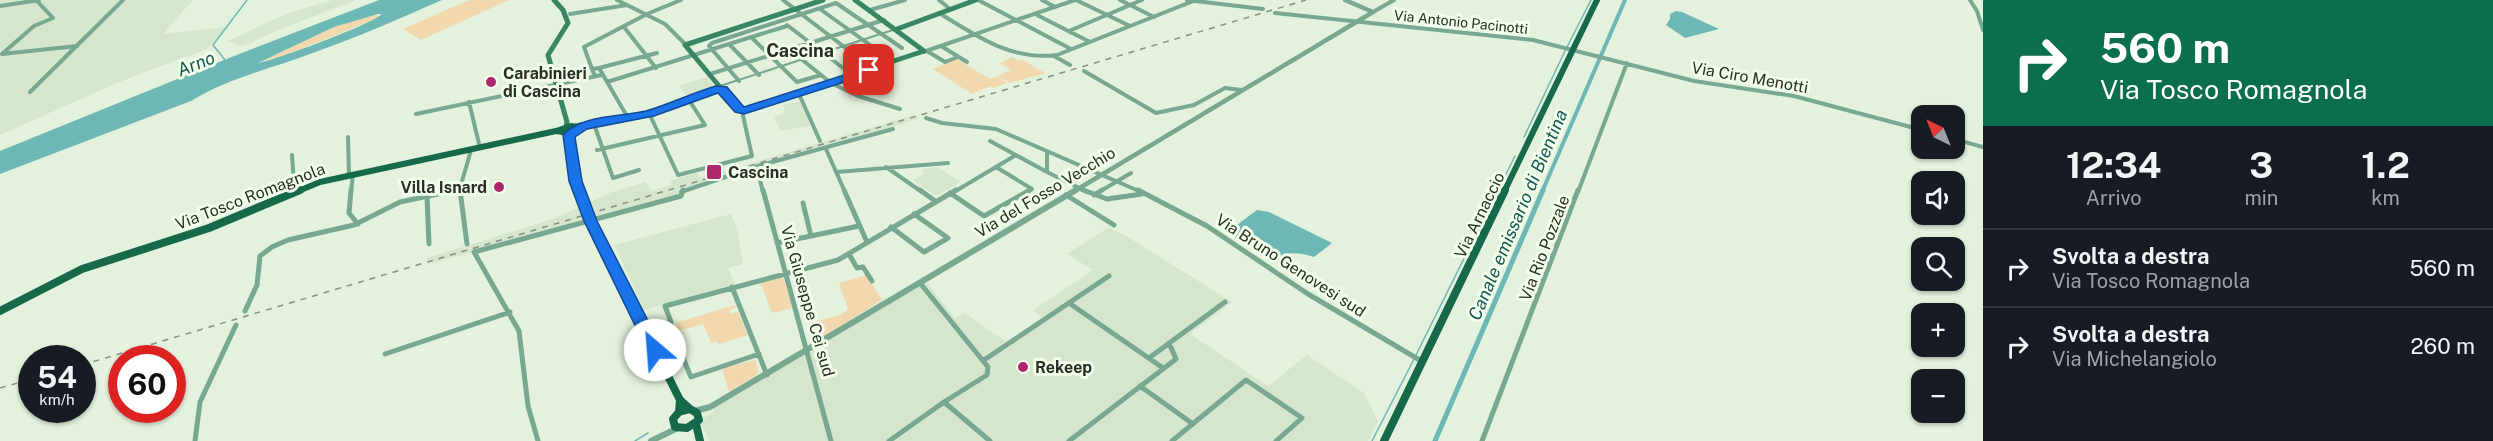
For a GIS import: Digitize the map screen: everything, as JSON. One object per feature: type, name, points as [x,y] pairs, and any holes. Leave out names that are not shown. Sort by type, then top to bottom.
[{"type":"main road","points":[[554,0],[570,20],[568,28],[548,54],[568,129],[574,176],[590,221],[699,438]]},
{"type":"main road","points":[[820,0],[685,44],[742,111],[925,51],[857,1]]},
{"type":"main road","points":[[897,29],[977,0]]},
{"type":"main road","name":"Via Arnaccio","points":[[1384,441],[1418,358],[1569,48],[1597,0]]},
{"type":"main road","name":"Via Tosco Romagnola","points":[[0,312],[78,271],[209,228],[298,190],[351,175],[649,113],[712,91],[720,86]]},
{"type":"main road","points":[[680,400],[679,412],[688,420]]},
{"type":"street","points":[[0,6],[38,0],[53,18],[34,26],[1,55]]},
{"type":"street","points":[[30,92],[123,0]]},
{"type":"street","points":[[617,0],[665,24],[685,44]]},
{"type":"street","points":[[597,76],[584,47],[646,15],[682,0]]},
{"type":"street","points":[[783,0],[873,69]]},
{"type":"street","points":[[857,1],[866,0]]},
{"type":"street","points":[[870,10],[905,0]]},
{"type":"street","points":[[939,0],[950,9]]},
{"type":"street","points":[[977,0],[1072,49]]},
{"type":"street","points":[[1042,0],[1055,7]]},
{"type":"street","points":[[925,51],[1075,0],[1130,26]]},
{"type":"street","points":[[1120,0],[1154,17]]},
{"type":"street","points":[[1069,31],[1142,0]]},
{"type":"street","points":[[939,13],[1001,48],[1028,58],[1054,56],[1154,17],[1186,1],[1195,0],[1263,9]]},
{"type":"street","points":[[1345,0],[1373,12]]},
{"type":"street","name":"Via del Fosso Vecchio","points":[[651,441],[767,375],[1101,173],[1394,0]]},
{"type":"street","points":[[1970,0],[1977,11],[1983,30]]},
{"type":"street","points":[[739,81],[709,46],[712,43],[840,4],[902,48]]},
{"type":"street","points":[[570,14],[627,5]]},
{"type":"street","points":[[820,9],[884,55]]},
{"type":"street","name":"Via Antonio Pacinotti","points":[[1275,13],[1527,39],[1569,48]]},
{"type":"street","points":[[1035,14],[1090,42]]},
{"type":"street","points":[[710,74],[884,20]]},
{"type":"street","points":[[782,21],[843,68]]},
{"type":"street","points":[[607,82],[713,51],[787,26]]},
{"type":"street","points":[[624,27],[656,68]]},
{"type":"street","points":[[720,86],[782,68],[897,29]]},
{"type":"street","points":[[752,38],[798,82],[821,75]]},
{"type":"street","points":[[730,45],[759,75]]},
{"type":"street","points":[[1,55],[77,46]]},
{"type":"street","points":[[941,46],[967,62]]},
{"type":"street","name":"Via Ciro Menotti","points":[[1569,48],[1699,82],[1759,89],[1911,127]]},
{"type":"street","points":[[790,50],[831,83],[858,96],[900,109]]},
{"type":"street","points":[[925,51],[945,62],[958,57]]},
{"type":"street","points":[[592,69],[657,53]]},
{"type":"street","points":[[1054,56],[1070,65]]},
{"type":"street","name":"Via Rio Pozzale","points":[[1482,441],[1627,63]]},
{"type":"street","points":[[599,68],[628,118]]},
{"type":"street","points":[[1084,71],[1156,113],[1194,105],[1225,88],[1242,90]]},
{"type":"street","points":[[416,114],[603,75]]},
{"type":"street","points":[[799,94],[820,141]]},
{"type":"street","points":[[599,150],[705,125],[688,100]]},
{"type":"street","points":[[469,102],[480,148]]},
{"type":"street","points":[[649,113],[678,175],[752,156],[742,111]]},
{"type":"street","points":[[926,118],[942,123],[991,127],[1047,153],[1101,173]]},
{"type":"street","points":[[594,124],[599,150],[614,178],[639,170]]},
{"type":"street","points":[[538,441],[528,406],[519,331],[474,252],[681,196],[681,191],[893,129]]},
{"type":"street","points":[[348,137],[351,175],[350,213],[358,224]]},
{"type":"street","points":[[990,141],[1094,195],[1111,199],[1142,194]]},
{"type":"street","points":[[1965,142],[1983,147]]},
{"type":"street","points":[[826,149],[867,242]]},
{"type":"street","points":[[467,244],[459,190],[471,150]]},
{"type":"street","points":[[1047,153],[1047,172]]},
{"type":"street","points":[[292,155],[294,184],[298,190]]},
{"type":"street","points":[[759,354],[691,378],[664,306],[785,272],[828,263],[849,254],[891,227],[1016,155]]},
{"type":"street","points":[[837,172],[948,163]]},
{"type":"street","points":[[886,167],[935,201]]},
{"type":"street","points":[[950,193],[984,216],[1032,189],[996,167]]},
{"type":"street","name":"Via Giuseppe Cei sud","points":[[757,168],[831,441]]},
{"type":"street","name":"Via Bruno Genovesi sud","points":[[1101,173],[1207,226],[1292,285],[1418,358]]},
{"type":"street","points":[[1094,195],[1131,173]]},
{"type":"street","points":[[245,311],[257,285],[259,258],[262,252],[297,237],[358,224],[394,204],[459,190]]},
{"type":"street","points":[[1066,195],[1114,225]]},
{"type":"street","points":[[427,196],[429,244]]},
{"type":"street","points":[[803,203],[811,236]]},
{"type":"street","points":[[891,227],[924,252],[948,238],[914,214]]},
{"type":"street","points":[[777,243],[859,226]]},
{"type":"street","points":[[849,254],[857,268],[863,267],[872,281]]},
{"type":"street","points":[[984,360],[1109,276]]},
{"type":"street","points":[[889,441],[988,373],[984,360],[920,283]]},
{"type":"street","points":[[732,287],[767,375]]},
{"type":"street","points":[[1149,358],[1225,302]]},
{"type":"street","points":[[1069,303],[1164,368]]},
{"type":"street","points":[[385,354],[510,312]]},
{"type":"street","points":[[195,441],[200,402],[236,325]]},
{"type":"street","points":[[1069,441],[1176,359],[1169,343]]},
{"type":"street","points":[[1172,441],[1246,380],[1302,418],[1276,441]]},
{"type":"street","points":[[1140,386],[1193,424]]},
{"type":"street","points":[[944,402],[990,441]]},
{"type":"shaded area","points":[[0,0],[193,0],[163,34],[226,27],[207,49],[119,82],[0,135]]},
{"type":"shaded area","points":[[333,0],[357,0],[278,30],[249,44],[240,46],[228,41],[288,13]]},
{"type":"shaded area","points":[[469,0],[509,0],[421,40],[403,29]]},
{"type":"shaded area","points":[[374,15],[380,17],[281,57],[262,61],[334,27]]},
{"type":"shaded area","points":[[1012,57],[1019,61],[1023,60],[1045,73],[1010,83],[998,76],[1011,70],[1000,63]]},
{"type":"shaded area","points":[[957,59],[990,79],[997,76],[1007,83],[993,88],[990,86],[972,94],[933,69]]},
{"type":"shaded area","points":[[708,77],[714,87],[687,98],[679,85]]},
{"type":"shaded area","points":[[800,102],[810,126],[780,131],[774,116],[785,113],[783,105]]},
{"type":"shaded area","points":[[914,115],[921,118],[678,191],[679,195],[428,264],[427,258],[553,219],[612,192],[646,182],[651,191],[672,185],[670,181],[682,177],[697,173],[701,178]]},
{"type":"shaded area","points":[[937,167],[961,182],[936,196],[912,180],[923,175],[923,169]]},
{"type":"shaded area","points":[[731,214],[737,230],[743,264],[728,268],[735,284],[644,310],[614,245]]},
{"type":"shaded area","points":[[1108,228],[1123,234],[1232,302],[1190,334],[1268,386],[1307,355],[1364,393],[1378,421],[1368,441],[710,441],[702,426],[704,418],[715,411],[709,404],[924,279],[955,318],[965,313],[1006,342],[1042,318],[1033,310],[1093,270],[1067,254]]},
{"type":"shaded area","points":[[866,275],[882,300],[812,344],[809,323],[841,315],[848,309],[839,283]]},
{"type":"shaded area","points":[[783,277],[793,308],[772,313],[760,282]]},
{"type":"shaded area","points":[[735,305],[736,308],[729,310],[731,314],[738,312],[748,335],[719,344],[717,341],[711,343],[703,324],[678,331],[675,323]]},
{"type":"shaded area","points":[[756,360],[758,374],[729,392],[722,368]]},
{"type":"water","name":"Arno","points":[[379,0],[442,0],[344,41],[234,80],[191,101],[0,174],[0,151]],"holes":[[[382,14],[322,42],[258,63],[334,27]]]},
{"type":"water","points":[[1676,11],[1719,29],[1685,38],[1666,25],[1670,14]]},
{"type":"water","points":[[1257,210],[1269,212],[1332,243],[1314,257],[1293,253],[1272,260],[1234,237],[1232,233],[1234,227]]},
{"type":"waterway","points":[[225,60],[213,45],[247,0]]},
{"type":"waterway","points":[[1567,47],[1591,0]]},
{"type":"waterway","name":"Canale emissario di Bientina","points":[[1542,192],[1625,0]]},
{"type":"waterway","points":[[1524,137],[1565,51]]},
{"type":"waterway","points":[[1416,355],[1515,156]]},
{"type":"waterway","name":"Canale emissario di Bientina","points":[[1435,441],[1543,190]]},
{"type":"waterway","points":[[1372,441],[1414,359]]},
{"type":"waterway","points":[[635,441],[648,433]]},
{"type":"railway","points":[[96,361],[1306,0]]},
{"type":"railway","points":[[0,388],[18,383]]},
{"type":"place","name":"Carabinieri di Cascina","points":[[491,82]]},
{"type":"place","name":"Cascina","points":[[714,172]]},
{"type":"place","name":"Villa Isnard","points":[[499,187]]},
{"type":"place","name":"Rekeep","points":[[1023,367]]},
{"type":"district","name":"Cascina","points":[[800,51]]},
{"type":"route","points":[[655,350],[612,269],[590,221],[575,181],[569,135],[583,126],[649,113],[723,89],[739,110],[744,111],[869,70]]}]
